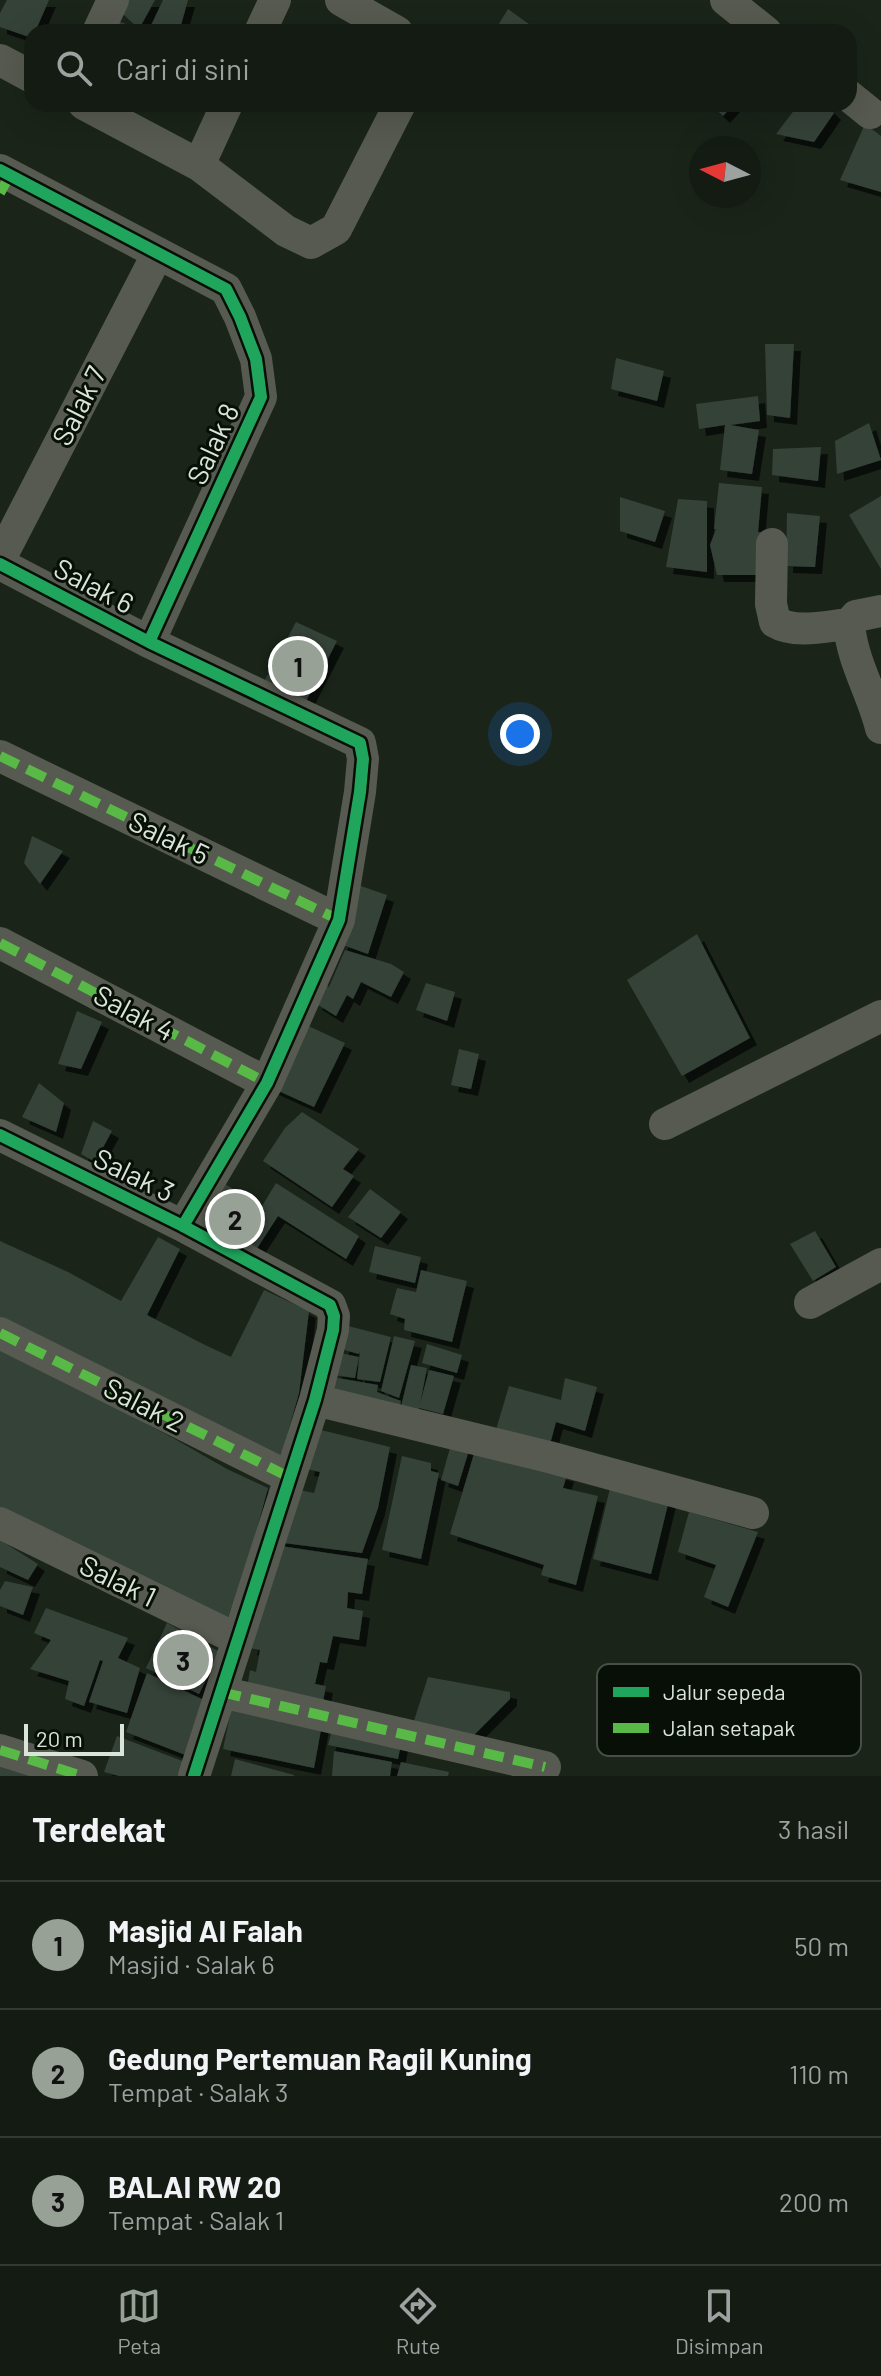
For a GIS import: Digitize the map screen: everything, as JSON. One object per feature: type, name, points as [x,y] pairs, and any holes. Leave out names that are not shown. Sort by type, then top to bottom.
[{"type":"street","points":[[102,24],[113,0]]},
{"type":"street","points":[[264,24],[275,0]]},
{"type":"street","points":[[341,0],[383,24]]},
{"type":"street","points":[[726,0],[756,24]]},
{"type":"street","points":[[0,60],[24,73]]},
{"type":"street","points":[[99,112],[199,165],[286,231],[311,243],[336,229],[396,112]]},
{"type":"street","points":[[199,165],[223,112]]},
{"type":"street","name":"Salak 8","points":[[3,180],[158,253],[226,289],[256,359],[261,397],[149,642]]},
{"type":"street","name":"Salak 7","points":[[0,561],[158,253]]},
{"type":"street","points":[[772,544],[771,604],[775,622],[782,627],[849,624],[856,616],[881,611]]},
{"type":"street","name":"Salak 6","points":[[0,561],[149,642],[360,743],[363,759],[360,792],[339,920]]},
{"type":"street","points":[[849,624],[857,665],[881,728]]},
{"type":"street","name":"Salak 5","points":[[0,756],[339,920]]},
{"type":"street","points":[[183,1226],[267,1083],[339,920]]},
{"type":"street","name":"Salak 4","points":[[0,943],[267,1083]]},
{"type":"street","points":[[665,1124],[881,1016]]},
{"type":"street","name":"Salak 3","points":[[0,1135],[183,1226],[330,1305],[334,1316],[333,1330],[315,1400]]},
{"type":"street","points":[[810,1303],[881,1264]]},
{"type":"street","name":"Salak 2","points":[[0,1333],[289,1477]]},
{"type":"street","points":[[194,1776],[315,1400],[549,1457],[753,1513]]},
{"type":"street","name":"Salak 1","points":[[0,1523],[237,1639]]},
{"type":"street","points":[[221,1692],[545,1767]]},
{"type":"street","points":[[0,1750],[82,1776]]},
{"type":"building","points":[[7,0],[49,0],[38,24],[24,24],[24,35],[0,27],[0,13]]},
{"type":"building","points":[[121,0],[155,0],[142,24],[134,24],[115,7]]},
{"type":"building","points":[[163,0],[188,0],[181,24],[152,24]]},
{"type":"building","points":[[508,9],[529,24],[499,24]]},
{"type":"building","points":[[793,112],[834,113],[814,142],[776,134]]},
{"type":"building","points":[[865,124],[881,136],[881,192],[840,180]]},
{"type":"building","points":[[765,344],[794,344],[790,418],[767,415]]},
{"type":"building","points":[[616,358],[664,371],[657,401],[611,389]]},
{"type":"building","points":[[758,396],[760,421],[730,425],[759,430],[752,474],[720,470],[725,425],[699,429],[696,404]]},
{"type":"building","points":[[869,423],[881,460],[837,474],[835,441]]},
{"type":"building","points":[[821,447],[818,481],[772,475],[773,449]]},
{"type":"building","points":[[719,483],[762,487],[758,532],[767,532],[762,575],[717,575],[710,545],[716,529]]},
{"type":"building","points":[[881,496],[881,569],[849,515]]},
{"type":"building","points":[[620,497],[665,511],[655,542],[620,531]]},
{"type":"building","points":[[678,499],[707,501],[707,572],[666,567]]},
{"type":"building","points":[[787,513],[820,516],[815,567],[786,566]]},
{"type":"building","points":[[296,622],[337,641],[301,711],[259,691]]},
{"type":"building","points":[[32,836],[63,851],[40,884],[24,863]]},
{"type":"building","points":[[358,885],[387,895],[368,954],[340,944]]},
{"type":"building","points":[[697,934],[750,1038],[682,1076],[627,980]]},
{"type":"building","points":[[345,950],[391,964],[404,972],[391,997],[361,982],[353,999],[347,995],[336,1016],[315,1003],[326,985],[329,987]]},
{"type":"building","points":[[426,983],[455,992],[447,1021],[416,1010]]},
{"type":"building","points":[[77,1011],[102,1022],[81,1069],[58,1064]]},
{"type":"building","points":[[302,1023],[345,1043],[314,1107],[272,1088]]},
{"type":"building","points":[[459,1049],[479,1054],[471,1089],[451,1085]]},
{"type":"building","points":[[39,1083],[64,1103],[56,1132],[22,1117]]},
{"type":"building","points":[[302,1112],[359,1149],[343,1169],[354,1176],[332,1207],[263,1161],[285,1128]]},
{"type":"building","points":[[93,1121],[112,1131],[95,1162],[81,1154]]},
{"type":"building","points":[[220,1181],[262,1206],[276,1183],[359,1236],[346,1259],[278,1216],[254,1253],[193,1223]]},
{"type":"building","points":[[370,1189],[401,1212],[381,1238],[348,1217]]},
{"type":"building","points":[[815,1231],[836,1267],[813,1281],[790,1244]]},
{"type":"building","points":[[158,1237],[180,1249],[147,1315],[205,1345],[231,1357],[264,1290],[309,1311],[299,1393],[279,1463],[0,1321],[0,1241],[68,1272],[121,1301]]},
{"type":"building","points":[[375,1246],[421,1257],[415,1283],[369,1272]]},
{"type":"building","points":[[421,1270],[467,1281],[452,1342],[404,1330],[405,1319],[390,1314],[397,1288],[416,1292]]},
{"type":"building","points":[[348,1326],[391,1337],[380,1382],[357,1379],[360,1351],[359,1354],[341,1349]]},
{"type":"building","points":[[394,1336],[415,1341],[399,1398],[381,1391]]},
{"type":"building","points":[[427,1344],[462,1355],[457,1373],[422,1363]]},
{"type":"building","points":[[0,1346],[227,1469],[268,1488],[249,1558],[225,1626],[0,1514]]},
{"type":"building","points":[[340,1353],[359,1357],[355,1378],[333,1375]]},
{"type":"building","points":[[411,1365],[427,1368],[420,1404],[429,1370],[454,1376],[443,1414],[419,1408],[417,1419],[399,1415]]},
{"type":"building","points":[[332,1377],[378,1385],[377,1392],[401,1401],[397,1414],[336,1399]]},
{"type":"building","points":[[565,1378],[597,1387],[585,1431],[556,1422],[549,1448],[495,1433],[509,1386],[561,1400]]},
{"type":"building","points":[[317,1429],[390,1447],[378,1508],[362,1553],[276,1542],[294,1489],[314,1493],[320,1472],[307,1469]]},
{"type":"building","points":[[452,1441],[470,1447],[458,1486],[441,1480]]},
{"type":"building","points":[[476,1447],[567,1475],[563,1488],[598,1496],[576,1585],[541,1575],[544,1565],[450,1534]]},
{"type":"building","points":[[402,1456],[431,1463],[431,1471],[439,1473],[421,1559],[382,1550]]},
{"type":"building","points":[[611,1484],[670,1496],[651,1574],[593,1559]]},
{"type":"building","points":[[689,1512],[758,1532],[728,1607],[704,1597],[716,1565],[678,1552]]},
{"type":"building","points":[[0,1540],[38,1564],[28,1580],[0,1567]]},
{"type":"building","points":[[274,1545],[368,1559],[362,1594],[348,1592],[347,1608],[363,1611],[359,1640],[333,1636],[327,1663],[320,1662],[315,1684],[326,1686],[321,1712],[246,1694],[250,1670],[256,1672],[260,1650],[250,1648]]},
{"type":"building","points":[[5,1581],[33,1587],[23,1615],[0,1606],[0,1590]]},
{"type":"building","points":[[46,1608],[128,1638],[118,1658],[140,1668],[127,1713],[89,1702],[103,1661],[100,1660],[84,1706],[65,1699],[69,1681],[30,1669],[51,1640],[34,1633]]},
{"type":"building","points":[[167,1623],[220,1652],[199,1694],[146,1668]]},
{"type":"building","points":[[147,1673],[208,1702],[188,1756],[126,1732]]},
{"type":"building","points":[[428,1677],[510,1692],[510,1699],[467,1742],[412,1727]]},
{"type":"building","points":[[233,1701],[322,1724],[314,1768],[223,1749]]},
{"type":"building","points":[[334,1723],[402,1739],[398,1759],[328,1745]]},
{"type":"building","points":[[117,1736],[185,1762],[180,1776],[119,1776],[104,1772]]},
{"type":"building","points":[[334,1751],[392,1762],[390,1776],[332,1776]]},
{"type":"building","points":[[235,1759],[294,1775],[294,1776],[231,1776]]},
{"type":"building","points":[[401,1762],[449,1772],[448,1776],[397,1776]]},
{"type":"building","points":[[0,1763],[34,1776],[0,1776]]},
{"type":"marked path","points":[[0,193],[10,175]]},
{"type":"marked path","points":[[0,756],[339,920]]},
{"type":"marked path","points":[[0,943],[267,1083]]},
{"type":"marked path","points":[[0,1333],[289,1477]]},
{"type":"marked path","points":[[221,1692],[545,1767]]},
{"type":"marked path","points":[[0,1750],[82,1776]]},
{"type":"cycle path","points":[[0,170],[226,289],[256,359],[261,397],[149,642]]},
{"type":"cycle path","points":[[0,564],[149,642],[360,743],[363,759],[360,792],[339,920],[267,1083],[183,1226]]},
{"type":"cycle path","points":[[0,1135],[183,1226],[330,1305],[334,1316],[315,1400],[194,1776]]},
{"type":"place","name":"Masjid Al Falah","points":[[298,666]]},
{"type":"place","name":"Gedung Pertemuan Ragil Kuning","points":[[235,1219]]},
{"type":"place","name":"BALAI RW 20","points":[[183,1660]]}]
